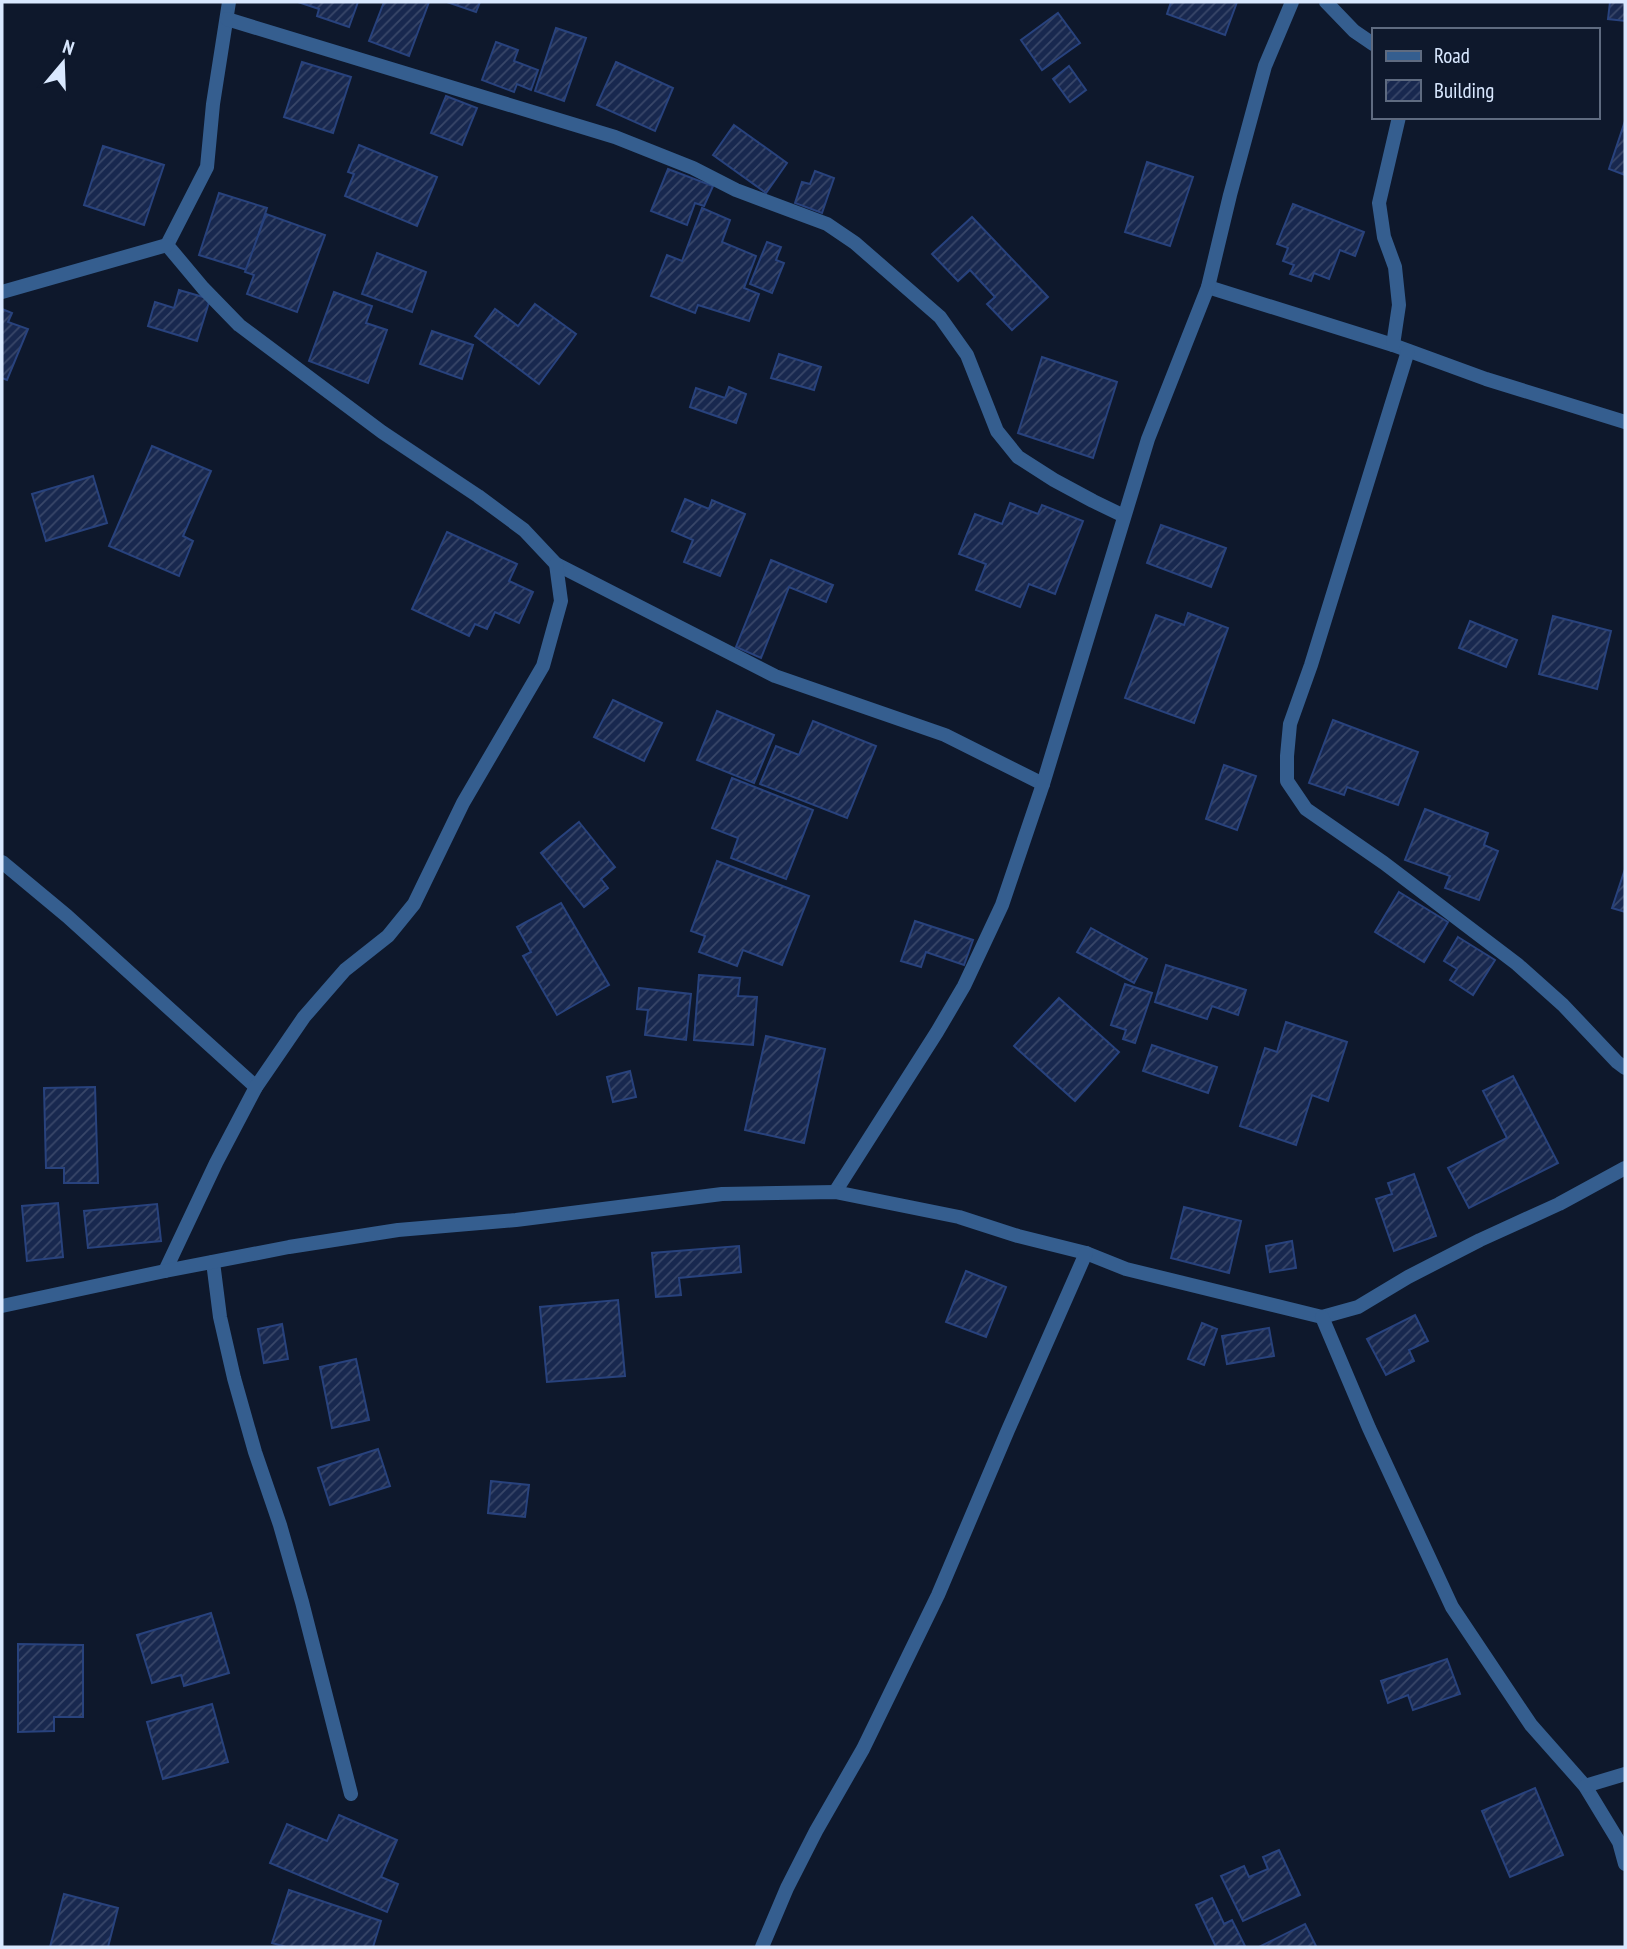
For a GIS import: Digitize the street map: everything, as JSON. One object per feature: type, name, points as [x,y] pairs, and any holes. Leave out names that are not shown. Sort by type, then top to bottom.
[{"type":"street","points":[[2,292],[167,245],[206,167],[229,2]]},
{"type":"street","points":[[835,1192],[964,986],[1002,905],[1043,784],[1148,439],[1208,286],[1265,66],[1292,2]]},
{"type":"street","points":[[1326,2],[1354,31],[1372,43]]},
{"type":"street","points":[[227,19],[615,137],[693,167],[736,190],[827,224],[855,243],[940,317],[967,355],[997,431],[1018,457],[1054,480],[1124,516]]},
{"type":"street","points":[[1393,345],[1399,305],[1395,267],[1384,237],[1379,202],[1399,119]]},
{"type":"street","points":[[167,245],[239,325],[382,432],[524,530],[556,564],[775,676],[945,735],[1043,784]]},
{"type":"street","points":[[1208,286],[1393,345],[1486,379],[1625,422]]},
{"type":"street","points":[[1408,351],[1315,653],[1290,724],[1287,781],[1306,809],[1384,863],[1517,964],[1563,1005],[1625,1068]]},
{"type":"street","points":[[165,1271],[216,1163],[256,1087],[320,998],[345,970],[388,936],[414,904],[463,803],[543,666],[561,601],[556,564]]},
{"type":"street","points":[[2,862],[96,941],[256,1087]]},
{"type":"street","points":[[2,1306],[289,1247],[398,1230],[516,1220],[722,1194],[835,1192],[959,1217],[1018,1236],[1086,1253],[1126,1269],[1322,1317],[1358,1307],[1432,1264],[1559,1204],[1625,1168]]},
{"type":"street","points":[[762,1947],[787,1888],[863,1749],[938,1595],[1086,1253]]},
{"type":"street","points":[[213,1262],[220,1317],[234,1378],[302,1602],[351,1794]]},
{"type":"street","points":[[1322,1317],[1374,1440],[1452,1607],[1531,1725],[1585,1786],[1619,1842],[1625,1864]]},
{"type":"street","points":[[1585,1786],[1625,1774]]},
{"type":"building","points":[[298,2],[358,2],[349,27],[317,16],[319,9]]},
{"type":"building","points":[[384,2],[429,2],[409,56],[369,41]]},
{"type":"building","points":[[447,2],[480,2],[476,12]]},
{"type":"building","points":[[1171,2],[1237,2],[1225,35],[1167,14]]},
{"type":"building","points":[[1610,2],[1625,2],[1625,21],[1608,19]]},
{"type":"building","points":[[1058,13],[1080,43],[1042,70],[1021,40]]},
{"type":"building","points":[[556,28],[586,38],[564,101],[535,91]]},
{"type":"building","points":[[496,42],[518,50],[514,61],[538,70],[531,90],[517,84],[514,92],[482,80]]},
{"type":"building","points":[[302,62],[351,77],[333,133],[284,117]]},
{"type":"building","points":[[616,62],[673,88],[655,131],[597,105]]},
{"type":"building","points":[[1069,66],[1086,90],[1070,102],[1053,79]]},
{"type":"building","points":[[446,96],[477,108],[462,145],[431,133]]},
{"type":"building","points":[[1625,121],[1625,175],[1609,169]]},
{"type":"building","points":[[734,125],[787,163],[766,193],[713,155]]},
{"type":"building","points":[[359,145],[437,177],[417,226],[345,196],[354,174],[348,172]]},
{"type":"building","points":[[103,146],[164,165],[144,225],[84,205]]},
{"type":"building","points":[[1147,162],[1193,177],[1170,246],[1125,232]]},
{"type":"building","points":[[668,169],[713,186],[704,206],[695,203],[687,225],[651,211]]},
{"type":"building","points":[[815,171],[834,178],[822,213],[795,203],[802,182],[810,184]]},
{"type":"building","points":[[219,193],[267,208],[247,270],[199,255]]},
{"type":"building","points":[[1293,204],[1364,232],[1355,256],[1340,250],[1329,279],[1314,273],[1311,281],[1290,274],[1294,265],[1283,261],[1288,248],[1277,244]]},
{"type":"building","points":[[702,208],[730,220],[722,242],[756,256],[744,288],[759,294],[749,321],[698,305],[695,313],[651,296],[667,255],[682,261]]},
{"type":"building","points":[[266,214],[325,235],[297,312],[247,294],[254,275],[245,272]]},
{"type":"building","points":[[972,217],[1048,297],[1012,330],[987,304],[995,297],[970,270],[958,281],[932,254]]},
{"type":"building","points":[[767,242],[781,247],[776,260],[784,263],[772,293],[750,284]]},
{"type":"building","points":[[377,253],[426,272],[412,312],[362,294]]},
{"type":"building","points":[[179,290],[210,299],[197,341],[148,326],[155,302],[174,308]]},
{"type":"building","points":[[334,292],[372,306],[366,323],[387,330],[368,383],[309,361]]},
{"type":"building","points":[[535,304],[576,334],[539,384],[475,336],[495,309],[518,326]]},
{"type":"building","points":[[2,309],[12,313],[8,322],[28,329],[7,380],[2,378]]},
{"type":"building","points":[[432,331],[473,345],[462,379],[420,364]]},
{"type":"building","points":[[779,354],[821,367],[814,390],[771,378]]},
{"type":"building","points":[[1042,357],[1117,382],[1093,458],[1018,433]]},
{"type":"building","points":[[729,387],[746,394],[736,423],[690,407],[696,388],[725,398]]},
{"type":"building","points":[[152,446],[211,471],[183,536],[193,541],[179,576],[109,546]]},
{"type":"building","points":[[93,476],[107,523],[46,541],[32,494]]},
{"type":"building","points":[[685,499],[709,509],[712,500],[745,514],[720,576],[684,562],[693,540],[672,531]]},
{"type":"building","points":[[1010,503],[1038,514],[1042,505],[1083,521],[1055,594],[1029,584],[1020,607],[976,590],[986,564],[959,554],[975,514],[1002,524]]},
{"type":"building","points":[[1161,525],[1226,548],[1211,587],[1147,563]]},
{"type":"building","points":[[447,532],[517,564],[509,581],[533,592],[519,623],[495,612],[487,629],[475,624],[469,636],[412,609]]},
{"type":"building","points":[[771,560],[833,585],[826,602],[789,587],[761,658],[736,647]]},
{"type":"building","points":[[1188,613],[1228,628],[1194,723],[1125,698],[1156,615],[1184,625]]},
{"type":"building","points":[[1553,616],[1611,631],[1597,689],[1539,674]]},
{"type":"building","points":[[1470,621],[1517,640],[1506,667],[1459,648]]},
{"type":"building","points":[[613,700],[662,723],[644,761],[594,737]]},
{"type":"building","points":[[717,711],[774,735],[754,783],[697,760]]},
{"type":"building","points":[[1333,720],[1418,752],[1398,805],[1347,787],[1344,795],[1309,783]]},
{"type":"building","points":[[813,721],[876,746],[847,818],[760,784],[776,746],[799,755]]},
{"type":"building","points":[[1224,765],[1256,776],[1237,830],[1206,819]]},
{"type":"building","points":[[732,778],[813,810],[786,879],[731,858],[738,838],[712,828]]},
{"type":"building","points":[[1425,809],[1488,833],[1484,845],[1498,851],[1479,900],[1445,888],[1450,876],[1405,860]]},
{"type":"building","points":[[579,822],[615,867],[601,879],[608,888],[584,907],[541,853]]},
{"type":"building","points":[[717,861],[809,896],[782,965],[743,950],[737,966],[699,952],[705,936],[691,931]]},
{"type":"building","points":[[1625,869],[1625,912],[1612,908]]},
{"type":"building","points":[[1399,892],[1448,922],[1424,962],[1375,932]]},
{"type":"building","points":[[561,903],[609,985],[557,1015],[523,956],[531,952],[517,927]]},
{"type":"building","points":[[915,921],[973,940],[964,965],[926,952],[921,967],[901,961]]},
{"type":"building","points":[[1091,928],[1147,959],[1134,983],[1077,952]]},
{"type":"building","points":[[1458,937],[1495,960],[1473,995],[1450,980],[1457,969],[1444,961]]},
{"type":"building","points":[[1166,965],[1246,990],[1238,1015],[1212,1006],[1207,1019],[1155,1002]]},
{"type":"building","points":[[699,975],[740,978],[738,996],[757,997],[753,1045],[694,1040]]},
{"type":"building","points":[[1125,984],[1152,993],[1135,1043],[1123,1039],[1126,1030],[1111,1025]]},
{"type":"building","points":[[639,988],[691,994],[686,1040],[645,1035],[648,1010],[637,1009]]},
{"type":"building","points":[[1059,998],[1119,1052],[1075,1101],[1014,1046]]},
{"type":"building","points":[[1286,1022],[1347,1042],[1328,1101],[1312,1095],[1296,1145],[1240,1126],[1265,1048],[1277,1052]]},
{"type":"building","points":[[766,1036],[825,1049],[804,1143],[745,1130]]},
{"type":"building","points":[[1152,1045],[1217,1067],[1208,1093],[1143,1071]]},
{"type":"building","points":[[630,1071],[636,1097],[613,1102],[607,1077]]},
{"type":"building","points":[[1513,1076],[1558,1163],[1469,1208],[1448,1168],[1507,1138],[1483,1091]]},
{"type":"building","points":[[95,1087],[98,1183],[64,1183],[64,1168],[46,1168],[44,1088]]},
{"type":"building","points":[[1414,1174],[1436,1236],[1394,1251],[1376,1199],[1392,1194],[1388,1183]]},
{"type":"building","points":[[58,1203],[63,1257],[27,1261],[22,1206]]},
{"type":"building","points":[[157,1204],[161,1241],[88,1248],[84,1211]]},
{"type":"building","points":[[1184,1207],[1241,1221],[1229,1273],[1171,1258]]},
{"type":"building","points":[[1292,1241],[1296,1268],[1270,1272],[1266,1246]]},
{"type":"building","points":[[739,1246],[741,1272],[679,1278],[681,1295],[656,1297],[652,1253]]},
{"type":"building","points":[[966,1271],[1006,1287],[986,1337],[946,1322]]},
{"type":"building","points":[[618,1300],[625,1376],[547,1382],[540,1307]]},
{"type":"building","points":[[1415,1315],[1428,1341],[1409,1350],[1414,1361],[1386,1375],[1367,1339]]},
{"type":"building","points":[[1202,1323],[1217,1329],[1204,1365],[1188,1359]]},
{"type":"building","points":[[282,1324],[288,1359],[264,1363],[258,1329]]},
{"type":"building","points":[[1269,1328],[1274,1356],[1227,1364],[1222,1336]]},
{"type":"building","points":[[356,1359],[369,1420],[332,1428],[320,1367]]},
{"type":"building","points":[[378,1449],[390,1486],[330,1505],[318,1468]]},
{"type":"building","points":[[491,1481],[529,1485],[525,1517],[488,1513]]},
{"type":"building","points":[[211,1613],[229,1673],[184,1686],[181,1675],[152,1683],[137,1635]]},
{"type":"building","points":[[18,1644],[83,1645],[83,1717],[54,1717],[54,1731],[18,1732]]},
{"type":"building","points":[[1447,1659],[1460,1694],[1413,1710],[1408,1695],[1388,1703],[1381,1681]]},
{"type":"building","points":[[212,1704],[228,1762],[163,1779],[147,1722]]},
{"type":"building","points":[[1535,1788],[1563,1855],[1510,1877],[1482,1811]]},
{"type":"building","points":[[339,1815],[397,1840],[381,1877],[398,1884],[387,1912],[270,1863],[287,1824],[327,1841]]},
{"type":"building","points":[[1279,1850],[1300,1895],[1243,1921],[1221,1876],[1244,1866],[1249,1877],[1268,1869],[1263,1857]]},
{"type":"building","points":[[289,1890],[381,1921],[373,1947],[286,1947],[272,1943]]},
{"type":"building","points":[[64,1894],[118,1908],[108,1947],[50,1947]]},
{"type":"building","points":[[1212,1898],[1224,1924],[1232,1920],[1245,1946],[1216,1947],[1196,1905]]},
{"type":"building","points":[[1305,1924],[1316,1946],[1314,1947],[1259,1947]]}]
